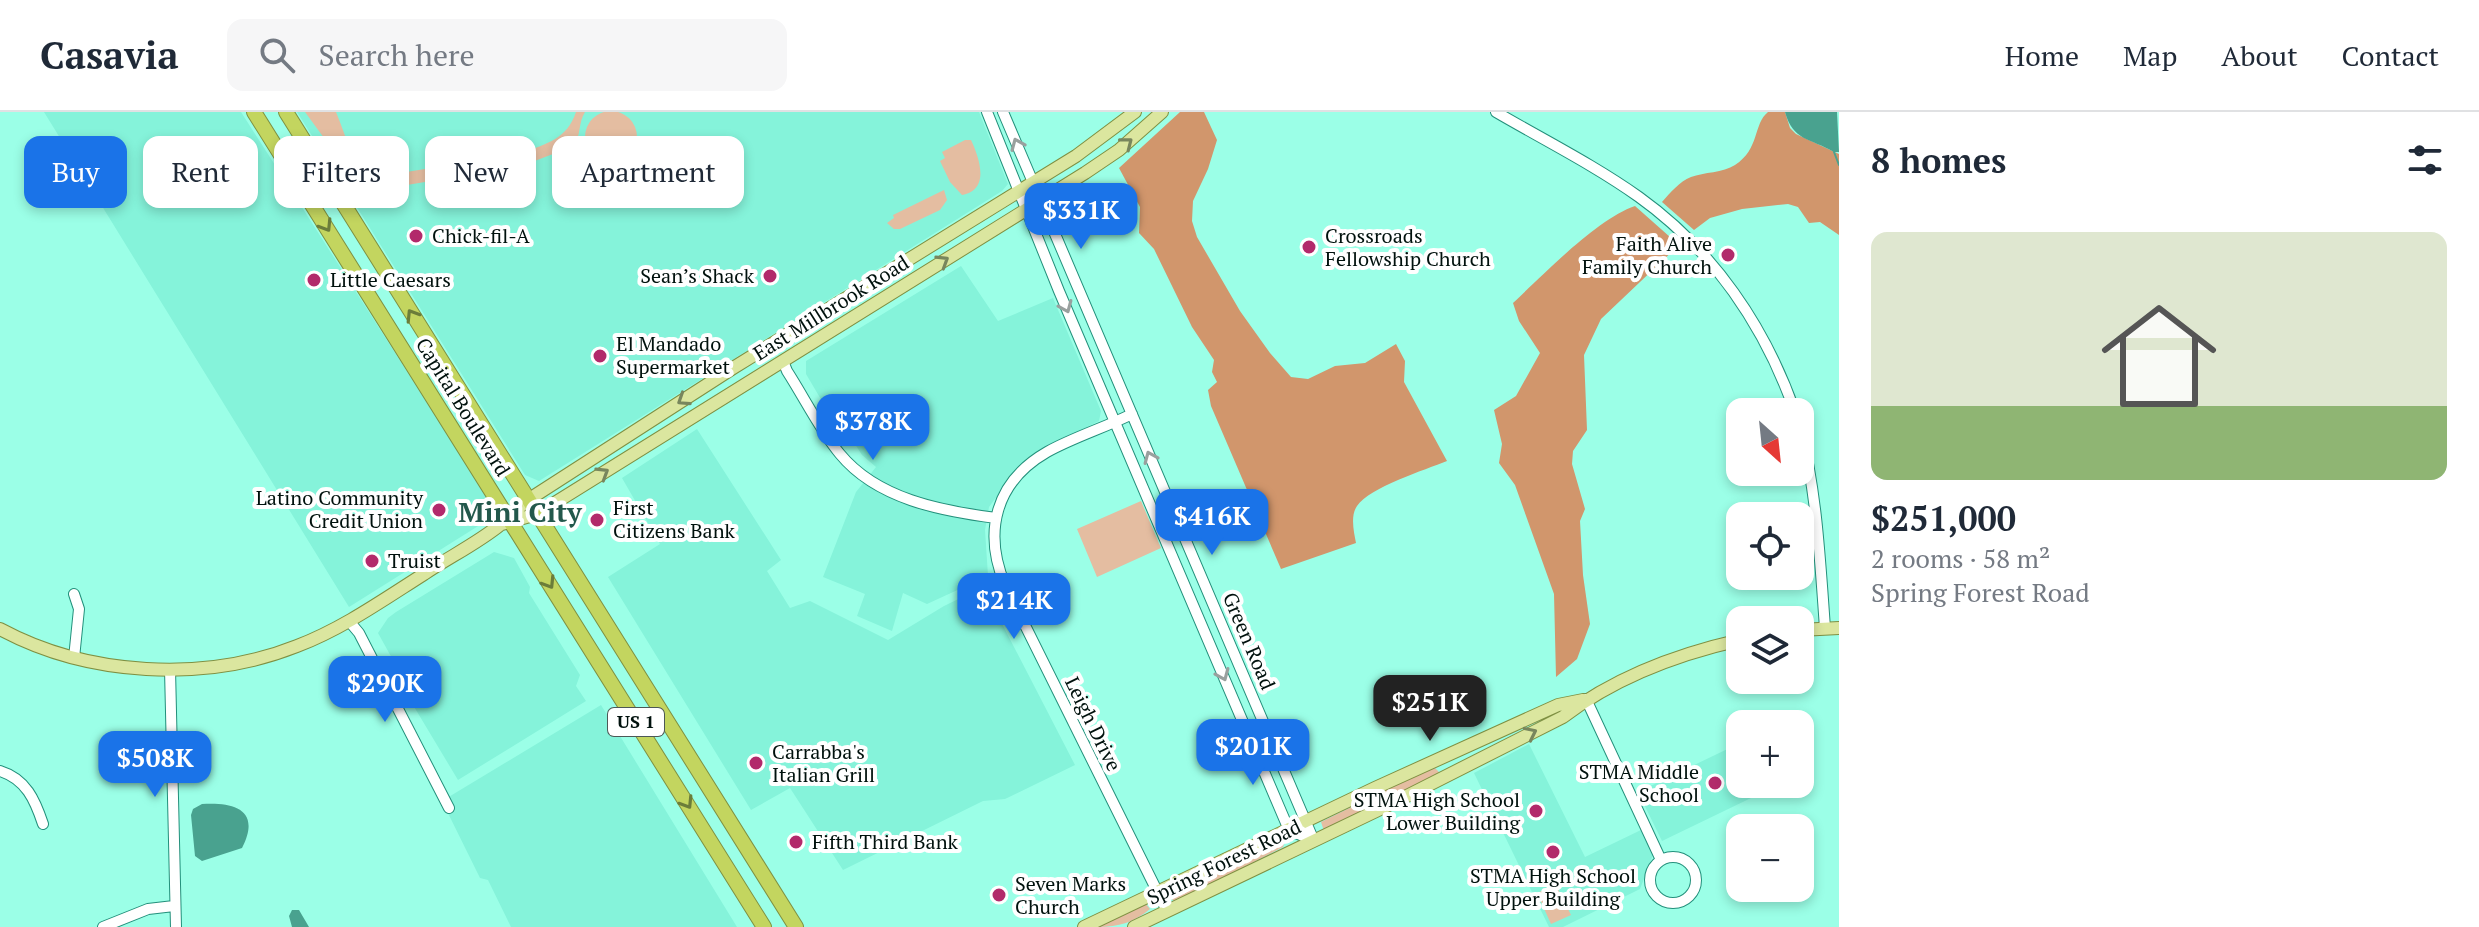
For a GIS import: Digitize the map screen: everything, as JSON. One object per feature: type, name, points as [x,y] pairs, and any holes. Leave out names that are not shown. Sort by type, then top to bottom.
[{"type":"highway","name":"Capital Boulevard","points":[[254,112],[506,522],[764,927]]},
{"type":"highway","name":"Capital Boulevard","points":[[286,112],[796,927]]},
{"type":"main road","name":"East Millbrook Road","points":[[506,522],[528,500],[838,302],[1019,191],[1108,134],[1135,112]]},
{"type":"main road","name":"East Millbrook Road","points":[[506,522],[537,514],[1041,200],[1119,150],[1162,112]]},
{"type":"main road","points":[[783,361],[790,342],[820,323],[838,302]]},
{"type":"main road","points":[[752,380],[768,362],[773,344]]},
{"type":"main road","points":[[0,629],[29,643],[74,658],[129,668],[213,666],[264,657],[307,642],[349,621],[506,522]]},
{"type":"main road","name":"Spring Forest Road","points":[[1084,927],[1558,705],[1586,699],[1677,658],[1726,644]]},
{"type":"main road","name":"Spring Forest Road","points":[[1134,927],[1563,717],[1586,699]]},
{"type":"street","name":"Green Road","points":[[987,112],[1289,830]]},
{"type":"street","name":"Green Road","points":[[1003,112],[1314,841]]},
{"type":"street","points":[[1496,112],[1599,170],[1677,227],[1745,307],[1769,350],[1789,398]]},
{"type":"street","points":[[783,361],[840,454],[875,485],[922,503],[996,518]]},
{"type":"street","name":"Leigh Drive","points":[[1132,414],[1049,451],[1034,461],[1009,486],[996,518],[994,548],[1005,584],[1167,911]]},
{"type":"street","points":[[1812,486],[1832,628]]},
{"type":"street","points":[[1186,588],[1203,581]]},
{"type":"street","points":[[74,594],[79,609],[74,658]]},
{"type":"street","points":[[349,621],[359,633],[449,808]]},
{"type":"street","points":[[1208,640],[1226,633]]},
{"type":"street","points":[[170,669],[176,927]]},
{"type":"street","points":[[1586,699],[1661,860]]},
{"type":"street","points":[[0,771],[27,788],[43,824]]},
{"type":"street","points":[[1289,830],[1314,841]]},
{"type":"street","points":[[1661,860],[1683,860],[1693,870],[1693,892],[1681,902],[1666,903],[1650,887],[1651,872],[1661,860]]},
{"type":"street","points":[[103,927],[148,909],[174,906]]},
{"type":"shaded area","points":[[611,111],[621,113],[635,127],[637,136],[585,136],[593,119]]},
{"type":"shaded area","points":[[44,112],[241,112],[256,136],[143,136],[143,208],[258,208],[258,139],[274,164],[274,208],[302,208],[493,506],[495,512],[491,518],[349,607],[103,208],[127,208],[127,136],[59,136]]},
{"type":"shaded area","points":[[297,112],[979,112],[1008,184],[1002,191],[539,481],[525,475],[357,208],[409,208],[409,136],[312,136]]},
{"type":"shaded area","points":[[305,112],[336,112],[345,136],[323,136]]},
{"type":"shaded area","points":[[576,112],[585,112],[578,136],[559,136],[562,134]]},
{"type":"shaded area","points":[[1180,112],[1204,112],[1217,140],[1193,201],[1192,221],[1197,237],[1240,311],[1270,353],[1291,377],[1308,379],[1335,366],[1365,363],[1396,344],[1405,361],[1404,382],[1447,461],[1399,480],[1364,499],[1354,514],[1356,543],[1281,569],[1211,406],[1208,390],[1217,382],[1212,372],[1214,360],[1192,327],[1154,249],[1139,233],[1140,207],[1119,168]]},
{"type":"shaded area","points":[[1768,112],[1785,112],[1790,128],[1796,134],[1839,154],[1839,235],[1820,222],[1809,223],[1798,207],[1788,204],[1742,209],[1710,218],[1694,230],[1662,202],[1687,179],[1725,170],[1743,159]]},
{"type":"shaded area","points":[[552,140],[552,154],[536,160],[536,148]]},
{"type":"shaded area","points":[[971,140],[977,155],[980,180],[971,192],[962,195],[950,182],[940,161],[945,158],[942,152]]},
{"type":"shaded area","points":[[425,169],[425,182],[409,185],[409,172]]},
{"type":"shaded area","points":[[944,190],[947,200],[940,210],[900,229],[894,229],[887,223],[894,218],[893,215]]},
{"type":"shaded area","points":[[1635,206],[1679,245],[1601,319],[1584,355],[1587,430],[1573,451],[1572,464],[1585,509],[1580,521],[1590,624],[1577,659],[1556,677],[1554,594],[1515,485],[1499,463],[1502,444],[1494,410],[1516,396],[1540,353],[1519,321],[1513,303],[1588,235]]},
{"type":"shaded area","points":[[961,266],[998,321],[1053,298],[1101,411],[1099,421],[1021,464],[989,507],[985,530],[988,576],[927,604],[903,593],[892,631],[857,616],[865,594],[823,577],[856,492],[876,467],[862,455],[837,416],[832,418],[806,374],[806,361]]},
{"type":"shaded area","points":[[697,429],[781,560],[767,571],[790,608],[810,601],[888,640],[944,606],[983,587],[1075,765],[1005,799],[983,801],[843,870],[790,788],[751,810],[608,577],[660,544],[622,478]]},
{"type":"shaded area","points":[[1141,501],[1161,548],[1097,577],[1077,529]]},
{"type":"shaded area","points":[[494,552],[514,558],[530,587],[529,593],[580,675],[576,686],[586,701],[458,780],[410,700],[398,669],[378,633],[396,612]]},
{"type":"shaded area","points":[[601,705],[737,927],[511,927],[488,880],[480,878],[442,801]]},
{"type":"shaded area","points":[[1529,744],[1585,857],[1641,830],[1653,855],[1640,889],[1563,927],[1549,927],[1474,773]]},
{"type":"shaded area","points":[[1726,750],[1726,798],[1751,798],[1662,841],[1638,792]]},
{"type":"shaded area","points":[[1435,768],[1439,772],[1437,776],[1324,831],[1321,822]]},
{"type":"shaded area","points":[[1282,839],[1285,841],[1283,847],[1176,902],[1170,898],[1173,891]]},
{"type":"shaded area","points":[[1556,885],[1571,915],[1551,924],[1537,893]]},
{"type":"shaded area","points":[[1146,904],[1150,909],[1132,920],[1098,927]]},
{"type":"water","points":[[1785,112],[1837,112],[1839,152],[1798,134]]},
{"type":"water","points":[[202,804],[234,807],[246,816],[249,824],[242,848],[202,861],[195,856],[191,815],[193,809]]},
{"type":"water","points":[[292,910],[299,910],[309,927],[292,927],[289,916]]},
{"type":"waterway","points":[[1834,152],[1839,165]]},
{"type":"place","name":"Chick-fil-A","points":[[416,236]]},
{"type":"place","name":"Crossroads Fellowship Church","points":[[1309,247]]},
{"type":"place","name":"Faith Alive Family Church","points":[[1728,255]]},
{"type":"place","name":"Sean’s Shack","points":[[770,276]]},
{"type":"place","name":"Little Caesars","points":[[314,280]]},
{"type":"place","name":"El Mandado Supermarket","points":[[600,356]]},
{"type":"place","name":"Latino Community Credit Union","points":[[439,510]]},
{"type":"place","name":"First Citizens Bank","points":[[597,520]]},
{"type":"place","name":"Truist","points":[[372,561]]},
{"type":"place","name":"Carrabba's Italian Grill","points":[[756,763]]},
{"type":"place","name":"STMA Middle School","points":[[1715,783]]},
{"type":"place","name":"STMA High School Lower Building","points":[[1536,811]]},
{"type":"place","name":"Fifth Third Bank","points":[[796,842]]},
{"type":"place","name":"STMA High School Upper Building","points":[[1553,852]]},
{"type":"place","name":"Seven Marks Church","points":[[999,895]]},
{"type":"district","name":"Mini City","points":[[520,512]]}]
